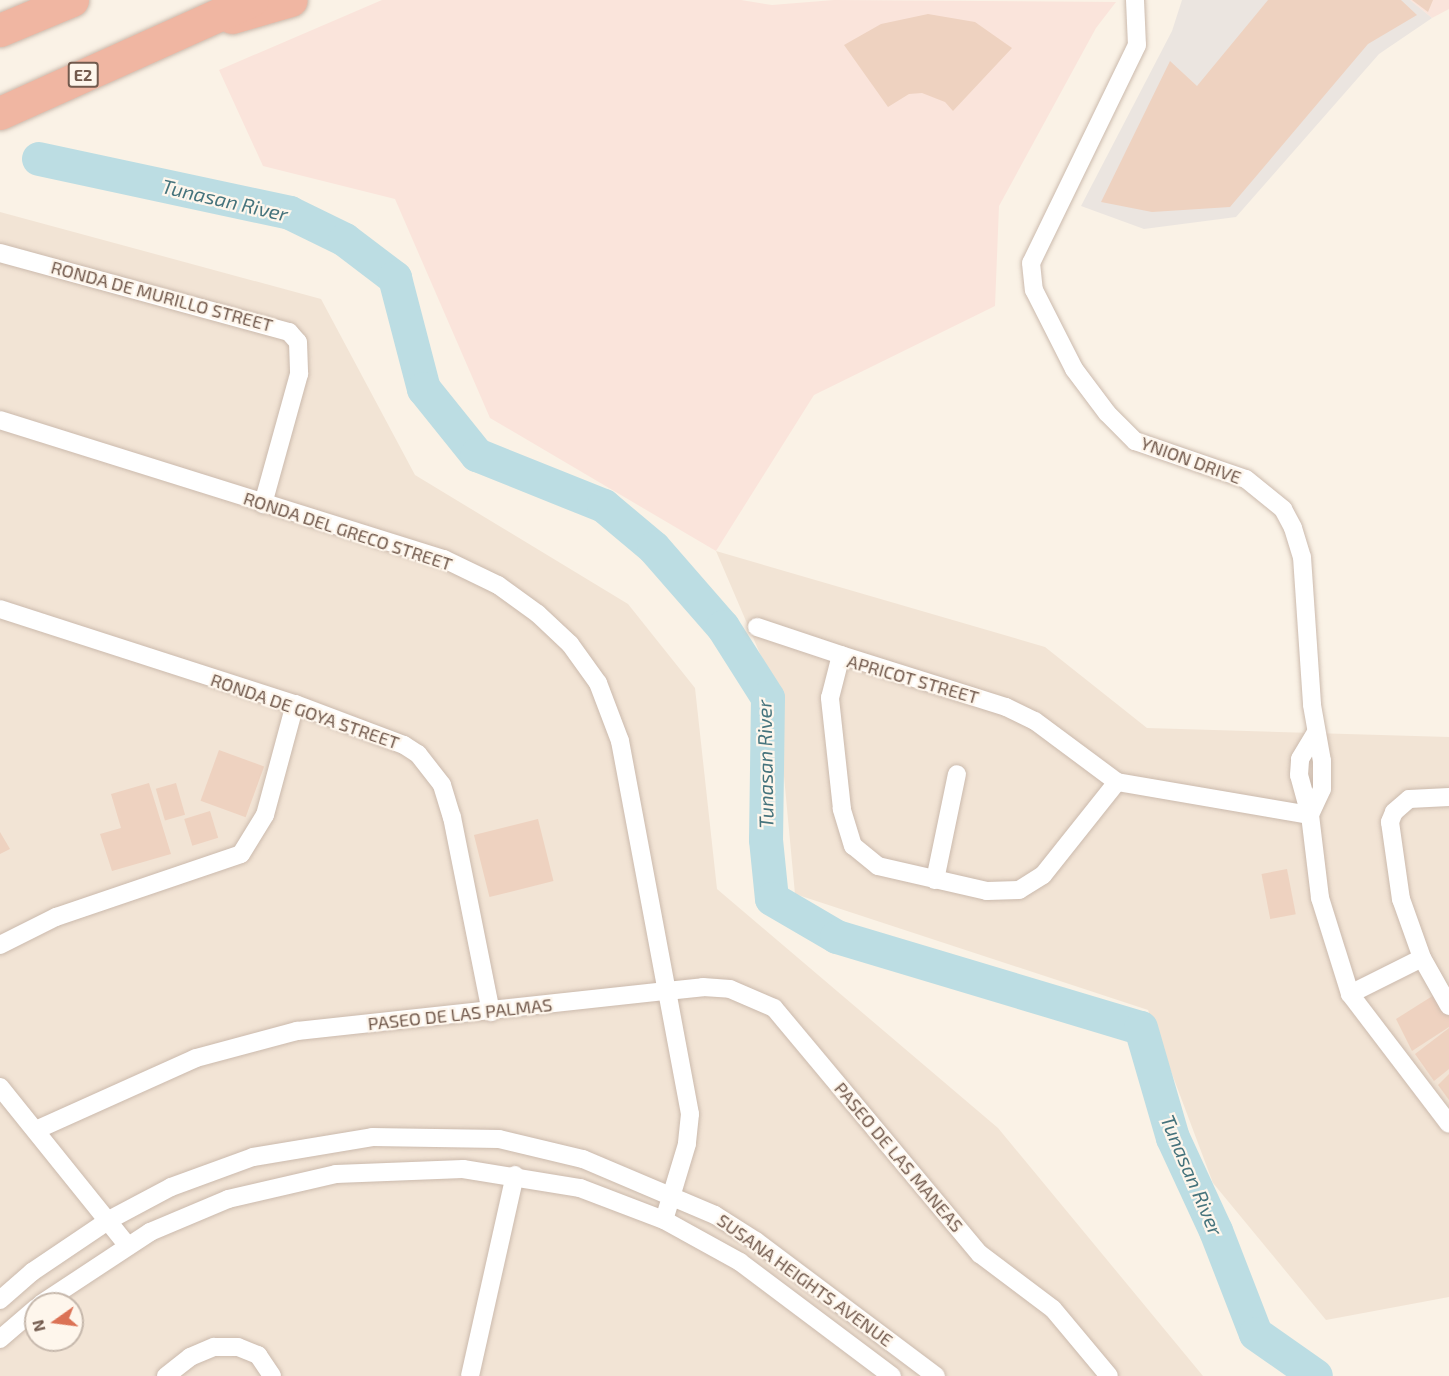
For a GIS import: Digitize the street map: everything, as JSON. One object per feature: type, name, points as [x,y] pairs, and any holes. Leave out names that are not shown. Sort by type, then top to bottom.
[{"type":"highway","points":[[0,21],[39,0]]},
{"type":"highway","points":[[0,30],[72,0]]},
{"type":"highway","name":"E2","points":[[0,113],[167,36],[252,0]]},
{"type":"highway","points":[[167,36],[291,0]]},
{"type":"street","name":"YNION DRIVE","points":[[1135,0],[1137,45],[1031,263],[1034,290],[1074,369],[1107,413],[1135,441],[1246,479],[1283,509],[1293,528],[1302,556],[1316,732],[1323,775],[1322,789],[1310,815]]},
{"type":"street","name":"RONDA DE MURILLO STREET","points":[[0,253],[289,332],[298,342],[299,374],[263,504]]},
{"type":"street","name":"RONDA DEL GRECO STREET","points":[[0,420],[444,559],[498,585],[538,614],[570,644],[598,682],[620,741],[668,991]]},
{"type":"street","name":"RONDA DE GOYA STREET","points":[[0,609],[295,704],[404,745],[430,765],[442,785],[452,817],[491,1012]]},
{"type":"street","points":[[757,627],[841,655]]},
{"type":"street","name":"APRICOT STREET","points":[[1117,782],[1031,885],[1002,892],[935,880],[863,858],[846,830],[830,698],[841,655],[1006,707],[1035,721],[1117,782],[1310,815]]},
{"type":"street","points":[[0,945],[56,917],[241,854],[265,815],[295,704]]},
{"type":"street","points":[[1316,732],[1300,759],[1299,775],[1310,815],[1320,898],[1350,994],[1449,1124]]},
{"type":"street","points":[[935,880],[957,774]]},
{"type":"street","points":[[1449,797],[1418,797],[1401,804],[1390,822],[1401,899],[1422,958],[1449,1006]]},
{"type":"street","points":[[1350,994],[1422,958]]},
{"type":"street","name":"PASEO DE LAS MANEAS","points":[[668,991],[704,987],[730,989],[774,1008],[980,1254],[1053,1309],[1109,1376]]},
{"type":"street","points":[[664,1220],[687,1144],[690,1114],[668,991]]},
{"type":"street","name":"PASEO DE LAS PALMAS","points":[[36,1130],[195,1058],[244,1043],[297,1031],[491,1012],[668,991]]},
{"type":"street","points":[[0,1087],[110,1220],[128,1246]]},
{"type":"street","name":"SUSANA HEIGHTS AVENUE","points":[[0,1300],[32,1272],[110,1220],[171,1187],[253,1157],[372,1137],[499,1139],[583,1159],[672,1194],[756,1240],[936,1376]]},
{"type":"street","name":"SUSANA HEIGHTS AVENUE","points":[[59,1292],[128,1246],[186,1214],[228,1199],[336,1174],[420,1168],[515,1175],[580,1188],[664,1220],[740,1262],[892,1376]]},
{"type":"street","points":[[470,1376],[515,1175]]},
{"type":"street","points":[[0,1339],[24,1318]]},
{"type":"street","points":[[166,1376],[190,1357],[206,1350],[238,1347],[258,1355],[272,1376]]},
{"type":"shaded area","points":[[382,0],[741,0],[772,5],[834,0],[1116,2],[1096,28],[999,206],[995,306],[814,395],[716,551],[490,418],[395,199],[263,166],[219,70]]},
{"type":"shaded area","points":[[1182,0],[1410,0],[1432,18],[1379,54],[1236,217],[1144,229],[1081,206],[1172,31]]},
{"type":"shaded area","points":[[1410,0],[1449,0],[1449,9],[1432,18]]},
{"type":"shaded area","points":[[0,212],[321,299],[415,475],[628,604],[695,688],[717,889],[998,1128],[1203,1376],[0,1376]]},
{"type":"shaded area","points":[[716,551],[1045,647],[1147,728],[1449,737],[1449,1297],[1326,1320],[1213,1183],[1148,1010],[795,894],[776,691]]},
{"type":"building","points":[[1268,0],[1401,0],[1417,15],[1368,44],[1230,207],[1152,212],[1101,202],[1170,61],[1197,86]]},
{"type":"building","points":[[1412,0],[1433,0],[1428,12]]},
{"type":"building","points":[[928,14],[975,22],[1012,48],[953,111],[945,102],[922,93],[909,94],[888,107],[844,45],[881,24]]},
{"type":"building","points":[[219,750],[264,766],[246,817],[201,801]]},
{"type":"building","points":[[149,783],[171,854],[112,871],[100,834],[121,828],[111,794]]},
{"type":"building","points":[[176,783],[185,815],[165,821],[156,789]]},
{"type":"building","points":[[210,811],[218,838],[192,846],[184,819]]},
{"type":"building","points":[[538,819],[553,881],[489,897],[474,835]]},
{"type":"building","points":[[0,832],[10,849],[0,854]]},
{"type":"building","points":[[1287,869],[1296,914],[1270,919],[1261,874]]},
{"type":"building","points":[[1434,995],[1449,1016],[1449,1027],[1412,1051],[1396,1019]]},
{"type":"building","points":[[1449,1028],[1449,1069],[1434,1081],[1415,1054]]},
{"type":"building","points":[[1449,1074],[1449,1100],[1438,1085]]},
{"type":"waterway","name":"Tunasan River","points":[[39,159],[290,213],[345,240],[395,278],[424,389],[477,455],[604,506],[654,548],[723,627],[768,698],[766,840],[772,899],[837,937],[1141,1028],[1173,1138],[1216,1231],[1256,1334],[1316,1376]]}]
